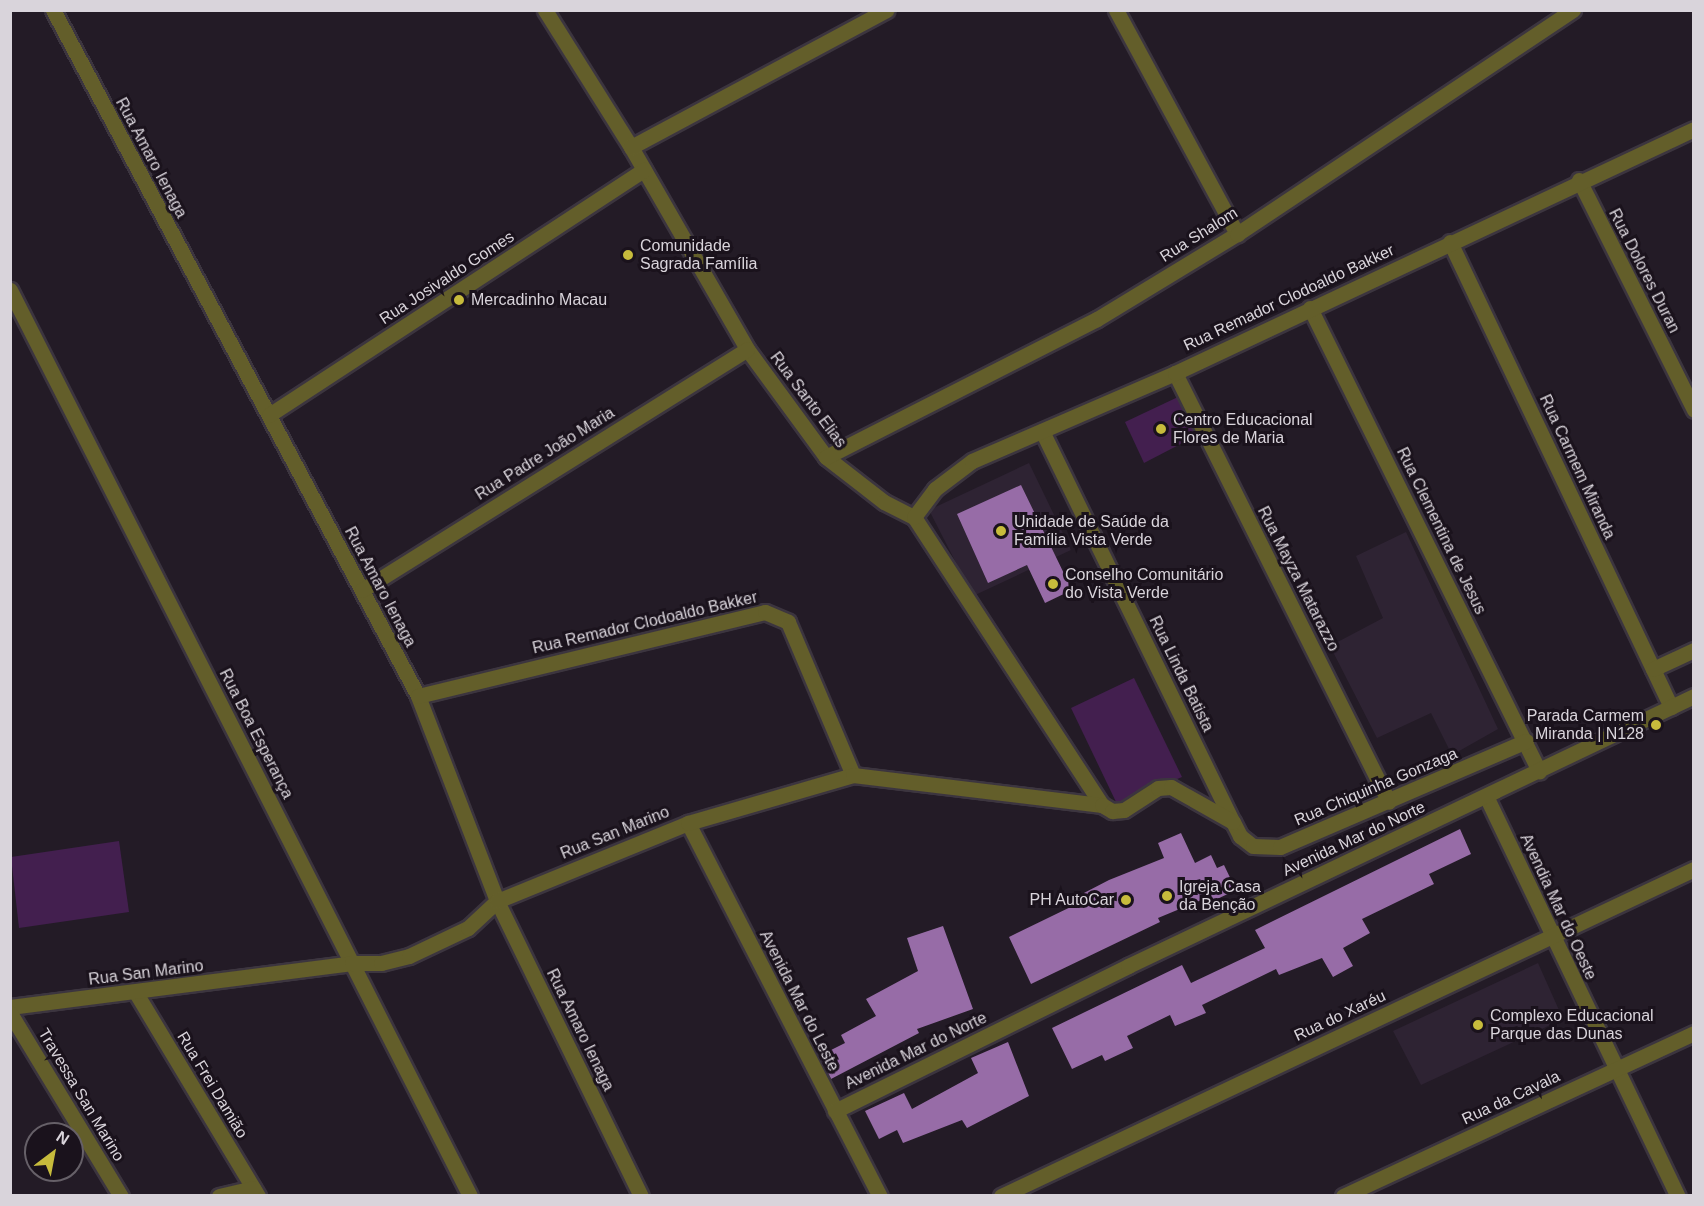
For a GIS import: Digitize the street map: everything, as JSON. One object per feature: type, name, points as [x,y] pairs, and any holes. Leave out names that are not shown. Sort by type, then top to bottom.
[{"type":"street","name":"Rua Amaro Ienaga","points":[[53,10],[418,696],[497,901],[641,1196]]},
{"type":"street","name":"Rua Santo Elias","points":[[545,10],[631,147],[747,349],[826,457],[884,502],[914,517]]},
{"type":"street","points":[[631,147],[887,10]]},
{"type":"street","points":[[1116,10],[1237,234]]},
{"type":"street","name":"Rua Shalom","points":[[826,457],[1097,319],[1237,234],[1573,10]]},
{"type":"street","name":"Rua Remador Clodoaldo Bakker","points":[[914,517],[952,475],[972,461],[1175,373],[1579,180],[1694,129]]},
{"type":"street","name":"Rua Josivaldo Gomes","points":[[269,415],[644,170]]},
{"type":"street","name":"Rua Dolores Duran","points":[[1579,180],[1694,410]]},
{"type":"street","name":"Rua Carmem Miranda","points":[[1450,242],[1671,707]]},
{"type":"street","name":"Rua Boa Esperança","points":[[10,290],[470,1196]]},
{"type":"street","name":"Rua Clementina de Jesus","points":[[1310,308],[1539,771]]},
{"type":"street","name":"Rua Padre João Maria","points":[[362,590],[747,349]]},
{"type":"street","name":"Rua Mayza Matarazzo","points":[[1175,373],[1389,802]]},
{"type":"street","name":"Rua Linda Batista","points":[[1042,431],[1237,829]]},
{"type":"street","points":[[914,517],[1102,806]]},
{"type":"street","name":"Rua Remador Clodoaldo Bakker","points":[[418,696],[765,612],[788,622],[853,775]]},
{"type":"street","points":[[1653,669],[1694,650]]},
{"type":"street","name":"Avenida Mar do Norte","points":[[836,1111],[1138,961],[1694,696]]},
{"type":"street","name":"Rua Chiquinha Gonzaga","points":[[1237,829],[1253,846],[1280,847],[1389,802],[1526,741]]},
{"type":"street","name":"Rua San Marino","points":[[10,1008],[352,963],[381,963],[437,946],[468,928],[497,901],[688,823],[853,775],[1102,806],[1112,811],[1124,810],[1149,792],[1171,788],[1237,829]]},
{"type":"street","name":"Avendia Mar do Oeste","points":[[1486,796],[1615,1070],[1678,1196]]},
{"type":"street","name":"Avenida Mar do Leste","points":[[688,823],[880,1196]]},
{"type":"street","name":"Rua do Xaréu","points":[[1001,1196],[1694,868]]},
{"type":"street","name":"Rua Frei Damião","points":[[136,993],[255,1192]]},
{"type":"street","name":"Travessa San Marino","points":[[10,1013],[121,1196]]},
{"type":"street","name":"Rua da Cavala","points":[[1343,1196],[1694,1034]]},
{"type":"street","points":[[219,1196],[255,1192]]},
{"type":"shaded area","name":"Centro Educacional Flores de Maria","points":[[1178,397],[1196,436],[1144,463],[1125,422]]},
{"type":"shaded area","name":"Unidade de Saúde da Família Vista Verde","points":[[1029,463],[1071,550],[973,596],[929,510]]},
{"type":"shaded area","points":[[1406,532],[1498,729],[1452,755],[1431,713],[1377,738],[1330,646],[1383,618],[1356,556]]},
{"type":"shaded area","points":[[1134,678],[1182,777],[1117,804],[1071,708]]},
{"type":"shaded area","points":[[119,841],[129,912],[19,928],[11,857]]},
{"type":"shaded area","name":"Complexo Educacional Parque das Dunas","points":[[1538,963],[1563,1019],[1421,1085],[1393,1031]]},
{"type":"building","points":[[1021,485],[1072,590],[1045,603],[1027,565],[988,583],[957,514]]},
{"type":"building","points":[[1460,829],[1471,854],[1429,874],[1434,884],[1362,919],[1370,933],[1343,948],[1353,966],[1333,977],[1322,958],[1279,975],[1276,969],[1202,1005],[1206,1013],[1175,1026],[1170,1015],[1127,1036],[1133,1048],[1105,1061],[1102,1055],[1072,1069],[1052,1028],[1182,965],[1191,983],[1265,948],[1255,930]]},
{"type":"building","points":[[1181,833],[1195,863],[1211,855],[1217,868],[1224,865],[1236,890],[1213,901],[1211,896],[1158,918],[1160,922],[1031,984],[1009,937],[1085,900],[1082,894],[1109,880],[1164,858],[1158,843]]},
{"type":"building","points":[[943,926],[973,1009],[917,1029],[919,1033],[831,1079],[819,1056],[845,1043],[841,1035],[876,1016],[866,999],[918,971],[907,938]]},
{"type":"building","points":[[1008,1042],[1029,1096],[967,1128],[962,1120],[903,1143],[897,1130],[879,1139],[865,1111],[904,1093],[912,1109],[978,1073],[971,1058]]},
{"type":"place","name":"Comunidade Sagrada Família","points":[[628,255]]},
{"type":"place","name":"Mercadinho Macau","points":[[459,300]]},
{"type":"place","name":"Centro Educacional Flores de Maria","points":[[1161,429]]},
{"type":"place","name":"Unidade de Saúde da Família Vista Verde","points":[[1001,531]]},
{"type":"place","name":"Conselho Comunitário do Vista Verde","points":[[1053,584]]},
{"type":"place","name":"Parada Carmem Miranda | N128","points":[[1656,725]]},
{"type":"place","name":"Igreja Casa da Benção","points":[[1167,896]]},
{"type":"place","name":"PH AutoCar","points":[[1126,900]]},
{"type":"place","name":"Complexo Educacional Parque das Dunas","points":[[1478,1025]]}]
